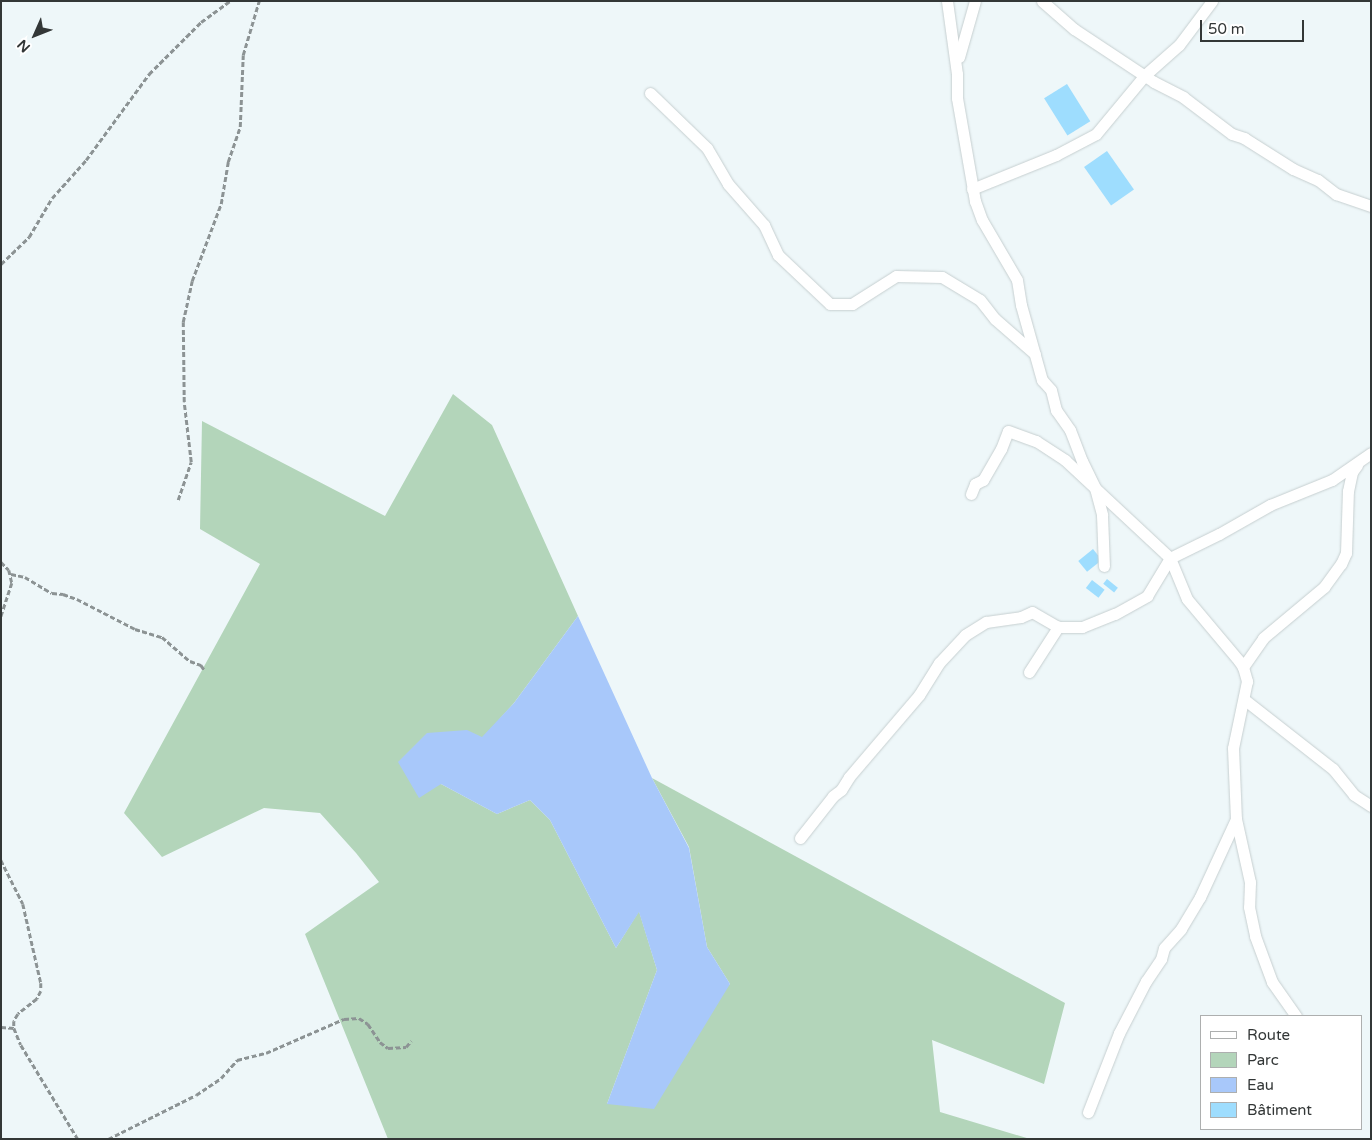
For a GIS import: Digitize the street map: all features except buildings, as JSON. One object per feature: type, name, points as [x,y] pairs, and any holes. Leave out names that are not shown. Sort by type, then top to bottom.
[{"type":"street","points":[[947,1],[957,74]]},
{"type":"street","points":[[975,1],[961,44],[957,74],[957,98],[972,190],[982,220],[1018,280],[1021,305],[1042,380],[1051,390],[1056,410],[1070,430],[1082,461],[1096,488],[1102,515],[1104,566]]},
{"type":"street","points":[[1042,1],[1074,29],[1183,97],[1232,134],[1244,138],[1277,160],[1318,180],[1336,194],[1371,206]]},
{"type":"street","points":[[972,190],[1056,155],[1096,134],[1146,75],[1179,45],[1212,1]]},
{"type":"street","points":[[650,93],[707,148],[728,184],[764,225],[778,255],[830,304],[852,304],[896,276],[942,277],[980,300],[995,319],[1035,354]]},
{"type":"street","points":[[971,494],[975,484],[984,480],[1001,449],[1008,430],[1036,441],[1057,455],[1096,488],[1170,558],[1187,599],[1243,667],[1247,681],[1245,700],[1233,748],[1236,819],[1250,882],[1249,907],[1255,936],[1272,982],[1295,1015]]},
{"type":"street","points":[[800,838],[833,796],[841,790],[848,777],[877,746],[918,695],[938,662],[965,635],[986,622],[1021,617],[1032,612],[1058,627],[1082,627],[1115,614],[1147,596],[1170,558],[1219,534],[1270,505],[1332,480],[1367,456]]},
{"type":"street","points":[[1243,667],[1263,638],[1324,587],[1341,564],[1346,552],[1348,491],[1352,472],[1367,456]]},
{"type":"street","points":[[1029,672],[1058,627]]},
{"type":"street","points":[[1245,700],[1333,769],[1354,795],[1371,806]]},
{"type":"street","points":[[1088,1112],[1119,1033],[1146,981],[1162,960],[1164,948],[1181,929],[1200,897],[1236,819]]},
{"type":"path","points":[[1,264],[29,237],[52,198],[86,160],[149,74],[202,22],[230,1]]},
{"type":"path","points":[[178,500],[191,462],[184,402],[183,322],[194,273],[221,204],[228,162],[240,127],[243,55],[259,1]]},
{"type":"path","points":[[1,562],[11,574],[12,583],[1,617]]},
{"type":"path","points":[[11,574],[26,577],[52,593],[63,594],[77,599],[135,629],[162,637],[190,661],[201,665],[205,671]]},
{"type":"path","points":[[1,860],[23,904],[41,983],[41,991],[37,999],[18,1014],[14,1021],[14,1028],[21,1045],[78,1139]]},
{"type":"path","points":[[108,1139],[183,1103],[221,1078],[237,1060],[266,1053],[344,1019],[359,1018],[376,1034],[380,1042],[388,1048],[406,1047],[412,1041]]},
{"type":"path","points":[[1,1027],[14,1028]]},
{"type":"green space","points":[[453,394],[492,425],[578,616],[514,703],[441,784],[497,814],[530,800],[550,820],[616,948],[639,911],[657,970],[607,1104],[730,984],[707,947],[689,847],[652,778],[1065,1003],[1044,1084],[932,1040],[940,1112],[1030,1139],[388,1139],[305,934],[379,882],[356,853],[320,813],[264,808],[162,857],[124,813],[260,564],[200,529],[202,421],[385,516]]},
{"type":"water","points":[[578,616],[652,778],[689,848],[707,947],[730,984],[654,1109],[607,1104],[657,970],[639,912],[616,948],[550,820],[530,800],[497,814],[441,784],[419,798],[398,762],[427,733],[467,730],[482,737],[514,703]]}]
